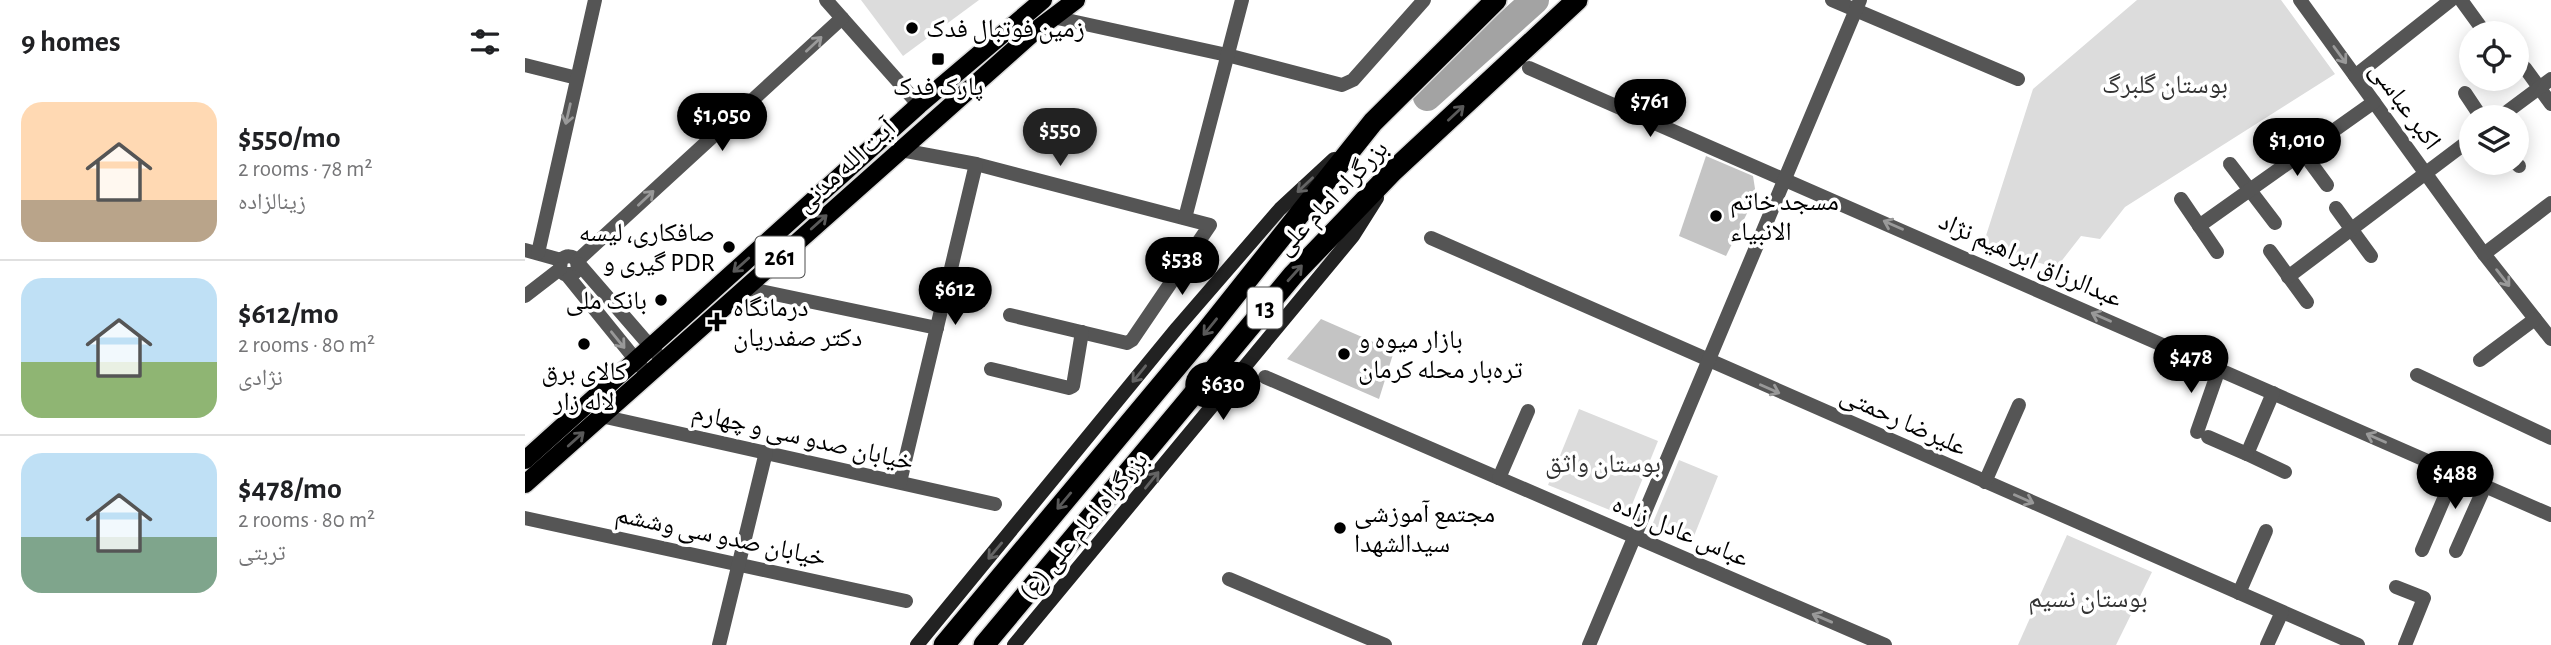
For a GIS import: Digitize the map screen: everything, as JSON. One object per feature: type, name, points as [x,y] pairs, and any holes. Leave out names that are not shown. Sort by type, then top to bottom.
[{"type":"highway","name":"بزرگراه امام علی","points":[[944,645],[1228,305],[1373,122],[1496,0]]},
{"type":"highway","name":"بزرگراه امام علی","points":[[984,645],[1293,275],[1393,171],[1577,0]]},
{"type":"main road","name":"آیت الله مدنی","points":[[525,460],[919,105],[1043,0]]},
{"type":"main road","name":"آیت الله مدنی","points":[[525,484],[901,150],[1076,0]]},
{"type":"main road","points":[[917,645],[1177,328],[1272,219],[1373,122]]},
{"type":"main road","name":"بزرگراه امام علی (ع)","points":[[1014,645],[1353,236],[1393,171]]},
{"type":"street","points":[[596,0],[531,252],[563,268],[647,375]]},
{"type":"street","points":[[826,0],[919,105]]},
{"type":"street","points":[[1185,218],[1242,0]]},
{"type":"street","points":[[1053,17],[1227,55],[1342,85],[1348,83],[1424,0]]},
{"type":"street","points":[[1832,0],[1858,6],[2018,79]]},
{"type":"street","name":"اکبر عباسی","points":[[2299,0],[2484,254],[2545,328]]},
{"type":"street","points":[[2355,76],[2451,0]]},
{"type":"street","points":[[2461,0],[2476,21]]},
{"type":"street","points":[[1589,645],[1858,6]]},
{"type":"street","points":[[578,262],[842,18]]},
{"type":"street","points":[[525,65],[577,78]]},
{"type":"street","name":"عبدالرزاق ابراهیم نژاد","points":[[1529,68],[2551,515]]},
{"type":"street","points":[[2529,71],[2545,83],[2551,104]]},
{"type":"street","points":[[2516,105],[2545,83]]},
{"type":"street","points":[[2465,93],[2473,105]]},
{"type":"street","points":[[2199,226],[2374,102]]},
{"type":"street","points":[[2285,128],[2327,185]]},
{"type":"street","points":[[2288,276],[2459,148]]},
{"type":"street","points":[[901,150],[977,164],[1210,225],[1132,340],[1127,343],[1010,315]]},
{"type":"street","points":[[900,482],[977,164]]},
{"type":"street","points":[[2230,164],[2275,223]]},
{"type":"street","points":[[2181,199],[2217,252]]},
{"type":"street","points":[[2484,254],[2551,204]]},
{"type":"street","points":[[2336,208],[2371,256]]},
{"type":"street","name":"علیرضا رحمتی","points":[[1431,238],[2358,645]]},
{"type":"street","points":[[2270,251],[2307,302]]},
{"type":"street","points":[[525,296],[563,268],[570,256],[663,361]]},
{"type":"street","points":[[746,288],[937,328]]},
{"type":"street","points":[[2480,359],[2545,328]]},
{"type":"street","points":[[991,369],[1069,388],[1073,386],[1082,332]]},
{"type":"street","points":[[2219,369],[2202,435],[2285,472]]},
{"type":"street","points":[[2417,375],[2551,438]]},
{"type":"street","name":"عباس عادل زاده","points":[[1265,377],[1633,536],[1865,641],[1885,645]]},
{"type":"street","points":[[2247,454],[2273,393]]},
{"type":"street","points":[[1985,482],[2019,405]]},
{"type":"street","points":[[1499,478],[1528,411]]},
{"type":"street","name":"خیابان صدو سی و چهارم","points":[[601,416],[995,504]]},
{"type":"street","points":[[719,645],[766,452]]},
{"type":"street","points":[[2422,550],[2455,473]]},
{"type":"street","points":[[2456,551],[2485,486]]},
{"type":"street","name":"خیابان صدو سی وششم","points":[[525,518],[906,601]]},
{"type":"street","points":[[2239,593],[2266,531]]},
{"type":"street","points":[[1229,579],[1385,645]]},
{"type":"street","points":[[2396,587],[2424,598],[2405,645]]},
{"type":"street","points":[[2267,645],[2281,611]]},
{"type":"green space","name":"زمین فوتبال فدک","points":[[861,0],[979,0],[903,56]]},
{"type":"green space","name":"بوستان گلبرگ","points":[[2137,0],[2281,0],[2335,74],[2125,207],[2100,239],[2081,236],[2056,268],[1983,245],[2033,89]]},
{"type":"green space","name":"بوستان واثق","points":[[1579,409],[1658,441],[1627,517],[1548,485]]},
{"type":"green space","points":[[1679,460],[1718,476],[1692,541],[1652,525]]},
{"type":"green space","name":"بوستان نسیم","points":[[2067,535],[2152,572],[2116,645],[2018,645]]},
{"type":"building","name":"مسجد خاتم الانبیاء","points":[[1706,156],[1753,176],[1756,195],[1726,256],[1679,236]]},
{"type":"building","points":[[1321,319],[1394,351],[1379,399],[1287,359]]},
{"type":"waterway","points":[[1427,97],[1535,0]]},
{"type":"place","name":"زمین فوتبال فدک","points":[[912,28]]},
{"type":"place","name":"پارک فدک","points":[[938,59]]},
{"type":"place","name":"مسجد خاتم الانبیاء","points":[[1716,216]]},
{"type":"place","name":"صافکاری، لیسه گیری و PDR","points":[[729,247]]},
{"type":"place","name":"بانک ملی","points":[[661,300]]},
{"type":"place","name":"درمانگاه دکتر صفدریان","points":[[717,322]]},
{"type":"place","name":"کالای برق لاله زار","points":[[584,344]]},
{"type":"place","name":"بازار میوه و تره‌بار محله کرمان","points":[[1344,354]]},
{"type":"place","name":"مجتمع آموزشی سیدالشهدا","points":[[1340,528]]}]
